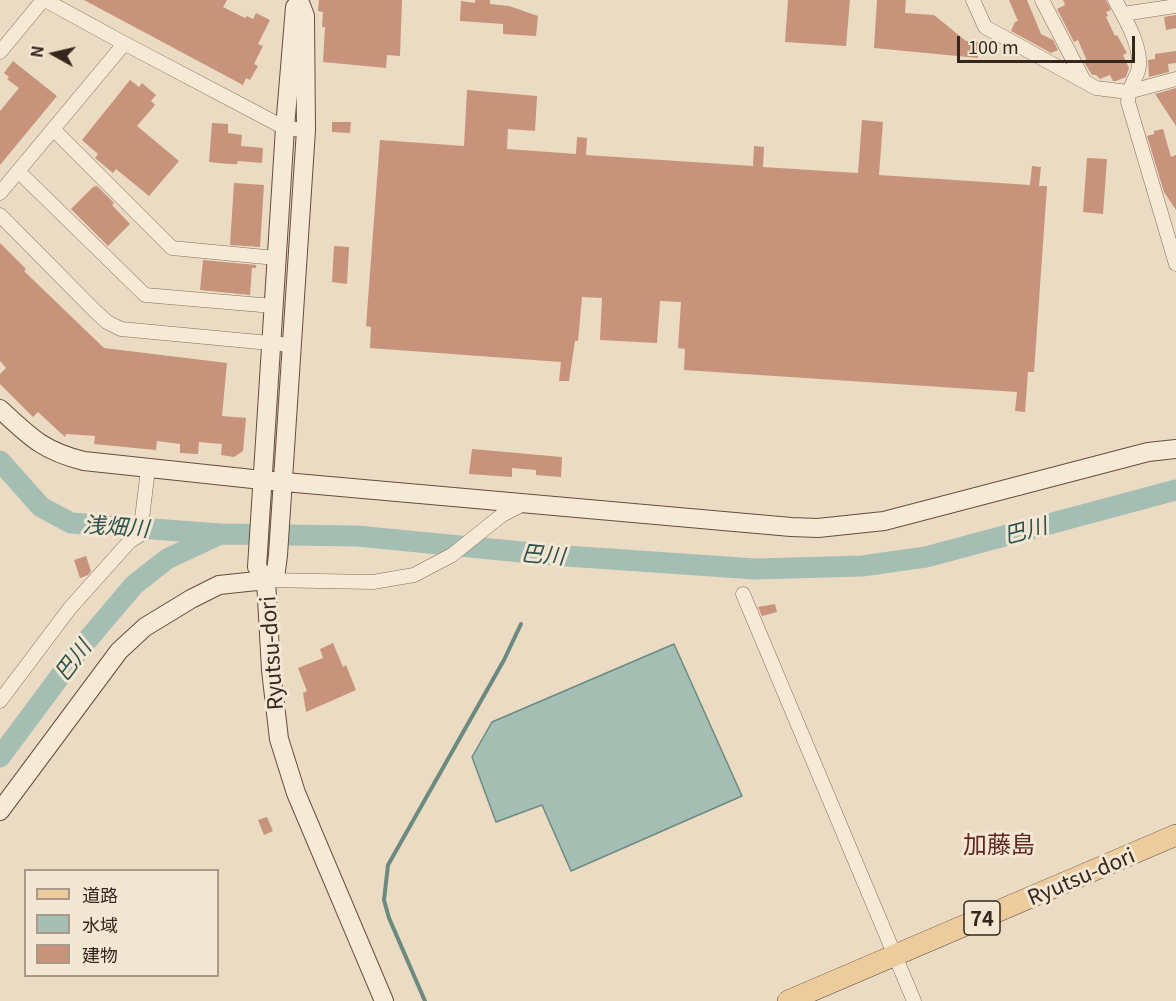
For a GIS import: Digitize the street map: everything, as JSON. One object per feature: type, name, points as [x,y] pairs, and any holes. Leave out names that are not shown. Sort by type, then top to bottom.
[{"type":"main road","name":"Ryutsu-dori","points":[[788,1001],[1176,835]]},
{"type":"street","points":[[0,52],[44,0],[285,128],[306,130]]},
{"type":"street","points":[[266,580],[257,567],[285,128],[297,0]]},
{"type":"street","points":[[266,580],[276,571],[278,555],[306,130],[305,16],[297,0]]},
{"type":"street","points":[[973,0],[985,27],[1096,88],[1128,92],[1176,79]]},
{"type":"street","points":[[1042,0],[1083,80]]},
{"type":"street","points":[[1115,0],[1139,53],[1138,69],[1128,92],[1128,102],[1176,264]]},
{"type":"street","points":[[1122,14],[1176,6]]},
{"type":"street","points":[[0,193],[124,44]]},
{"type":"street","points":[[53,129],[172,248],[276,258]]},
{"type":"street","points":[[18,171],[145,295],[273,306]]},
{"type":"street","points":[[0,215],[94,310],[107,322],[121,329],[291,345]]},
{"type":"street","points":[[0,409],[35,441],[59,455],[84,461],[282,482],[767,526],[818,528],[884,521],[1176,443]]},
{"type":"street","points":[[1148,452],[1176,449]]},
{"type":"street","points":[[0,701],[70,608],[130,541],[140,536],[148,469]]},
{"type":"street","points":[[266,580],[373,582],[414,575],[452,555],[502,515],[525,503]]},
{"type":"street","name":"Ryutsu-dori","points":[[0,811],[120,651],[145,627],[191,598],[219,585],[266,580],[271,670],[279,739],[300,803],[384,1001]]},
{"type":"street","points":[[742,594],[914,1001]]},
{"type":"water","points":[[674,644],[742,796],[571,871],[542,805],[496,822],[472,757],[492,722]]},
{"type":"building","points":[[84,0],[227,0],[223,7],[245,18],[247,16],[253,19],[256,13],[270,20],[258,44],[263,46],[254,64],[258,66],[250,80],[246,78],[243,85]]},
{"type":"building","points":[[319,0],[402,0],[400,56],[387,55],[386,68],[323,62],[325,27],[322,27],[323,12],[318,11]]},
{"type":"building","points":[[475,0],[490,0],[490,4],[509,6],[538,16],[536,36],[503,34],[503,24],[460,21],[461,1],[475,3]]},
{"type":"building","points":[[788,0],[850,0],[846,46],[785,42]]},
{"type":"building","points":[[877,0],[906,0],[905,13],[934,15],[966,41],[979,42],[978,58],[874,48]]},
{"type":"building","points":[[1009,0],[1027,0],[1041,34],[1053,40],[1058,50],[1051,53],[1011,31],[1015,22],[1018,21]]},
{"type":"building","points":[[1063,0],[1106,0],[1111,10],[1106,12],[1108,16],[1106,17],[1127,53],[1123,55],[1129,68],[1126,77],[1113,81],[1110,75],[1100,79],[1092,75],[1084,62],[1087,61],[1078,40],[1074,42],[1057,9],[1065,5]]},
{"type":"building","points":[[1176,15],[1176,28],[1166,30],[1164,17]]},
{"type":"building","points":[[1176,51],[1176,63],[1168,64],[1169,72],[1149,77],[1148,60],[1155,59],[1155,54]]},
{"type":"building","points":[[13,61],[57,96],[0,165],[0,111],[19,88],[7,79],[9,77],[4,73]]},
{"type":"building","points":[[130,80],[139,87],[142,83],[156,95],[151,101],[155,105],[137,126],[179,161],[149,196],[116,169],[113,173],[95,158],[98,154],[82,140]]},
{"type":"building","points":[[1176,88],[1176,126],[1155,94]]},
{"type":"building","points":[[467,90],[537,96],[535,131],[508,129],[507,149],[576,154],[577,137],[587,138],[586,155],[753,166],[754,146],[764,147],[763,167],[858,173],[862,120],[883,122],[879,175],[1030,185],[1032,166],[1041,167],[1039,186],[1047,186],[1034,372],[1028,372],[1025,412],[1015,411],[1017,392],[684,370],[685,349],[678,348],[681,302],[660,301],[657,343],[600,340],[602,298],[582,297],[578,341],[575,341],[569,381],[559,381],[561,362],[370,348],[371,327],[366,326],[380,140],[464,146]]},
{"type":"building","points":[[332,122],[351,122],[350,133],[332,132]]},
{"type":"building","points":[[212,123],[228,124],[228,133],[242,135],[241,146],[263,148],[262,163],[209,162]]},
{"type":"building","points":[[1163,129],[1171,157],[1176,155],[1176,210],[1164,192],[1147,136]]},
{"type":"building","points":[[1087,158],[1107,159],[1103,214],[1083,212]]},
{"type":"building","points":[[234,183],[264,185],[260,247],[230,245]]},
{"type":"building","points":[[97,186],[130,224],[108,246],[71,209],[93,187]]},
{"type":"building","points":[[0,243],[26,269],[24,271],[104,348],[227,363],[222,416],[246,418],[243,451],[234,457],[221,455],[222,444],[199,442],[198,454],[180,453],[180,444],[157,441],[156,450],[94,444],[95,436],[66,434],[65,437],[38,412],[33,417],[0,384],[0,374],[6,368],[0,361]]},
{"type":"building","points":[[334,246],[349,247],[347,284],[332,282]]},
{"type":"building","points":[[203,260],[256,265],[256,268],[252,268],[250,295],[200,290]]},
{"type":"building","points":[[472,449],[562,457],[561,477],[536,475],[536,470],[512,468],[512,477],[469,474]]},
{"type":"building","points":[[86,556],[91,571],[80,578],[74,560]]},
{"type":"building","points":[[775,604],[777,612],[762,616],[758,607]]},
{"type":"building","points":[[333,643],[343,667],[346,665],[356,690],[306,712],[303,693],[307,691],[298,668],[323,658],[320,649]]},
{"type":"building","points":[[267,817],[273,831],[264,835],[258,820]]},
{"type":"waterway","name":"巴川","points":[[0,461],[41,507],[71,523],[221,534],[357,536],[552,555],[755,569],[862,566],[926,557],[1176,490]]},
{"type":"waterway","name":"巴川","points":[[0,757],[84,644],[134,585],[167,559],[220,534]]},
{"type":"waterway","points":[[425,1001],[389,918],[384,900],[388,865],[504,660],[521,624]]},
{"type":"district","name":"加藤島","points":[[999,844]]},
{"type":"water label","name":"浅畑川","points":[[116,526]]}]
